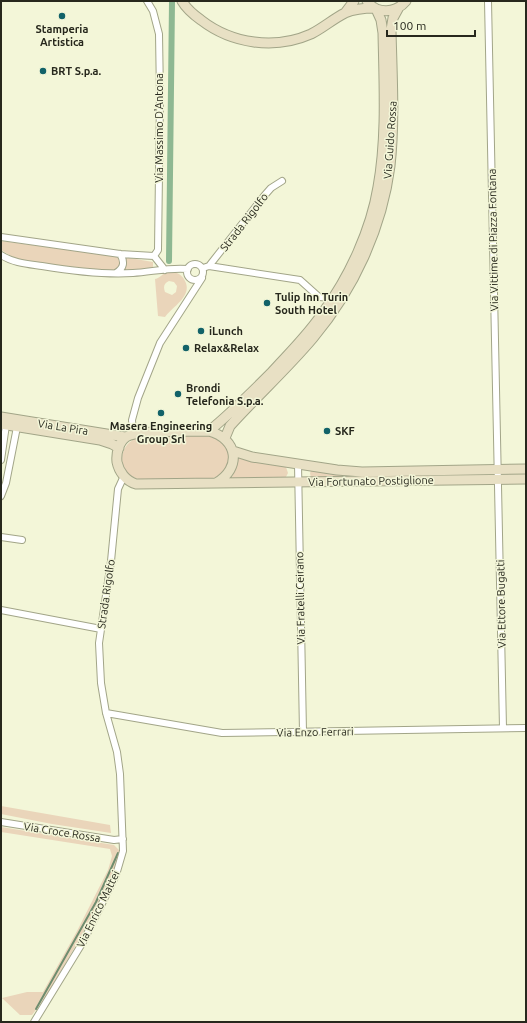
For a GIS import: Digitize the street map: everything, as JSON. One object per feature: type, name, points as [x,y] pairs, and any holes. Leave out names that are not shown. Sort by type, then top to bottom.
[{"type":"street","name":"Via Massimo D'Antona","points":[[147,1],[152,11],[159,34],[160,104],[158,250],[154,256]]},
{"type":"street","points":[[182,1],[196,16],[210,27],[233,37],[252,42],[266,43],[299,38],[323,28],[345,13],[354,1]]},
{"type":"street","points":[[367,1],[376,9]]},
{"type":"street","name":"Via Vittime di Piazza Fontana","points":[[488,1],[499,480]]},
{"type":"street","name":"Via Guido Rossa","points":[[376,9],[384,11],[392,10],[402,4]]},
{"type":"street","name":"Via Guido Rossa","points":[[225,438],[230,426],[303,350],[330,316],[351,283],[371,240],[380,212],[390,166],[393,103],[391,30],[393,18],[402,4]]},
{"type":"street","points":[[345,13],[360,9],[376,9]]},
{"type":"street","name":"Via Guido Rossa","points":[[209,431],[245,399],[297,345],[324,312],[345,279],[364,236],[373,210],[378,188],[384,134],[383,33],[376,9]]},
{"type":"street","name":"Strada Rigolfo","points":[[206,267],[271,188],[282,181]]},
{"type":"street","points":[[1,237],[120,254],[154,256],[165,270]]},
{"type":"street","points":[[116,273],[119,272],[124,265],[123,258],[120,254]]},
{"type":"street","points":[[1,255],[18,262],[99,274],[178,268],[188,269]]},
{"type":"street","points":[[188,300],[190,286],[187,274],[188,269],[191,265],[196,264],[206,267],[300,280],[319,297],[333,298]]},
{"type":"street","points":[[124,476],[118,466],[117,454],[119,448],[129,436],[132,420],[144,380],[160,343],[202,278],[206,267]]},
{"type":"street","points":[[189,278],[195,281],[202,278]]},
{"type":"street","points":[[3,422],[1,461],[10,463]]},
{"type":"street","name":"Via La Pira","points":[[3,422],[129,436],[144,432],[209,431]]},
{"type":"street","name":"Via La Pira","points":[[3,422],[17,427],[100,440],[119,448]]},
{"type":"street","points":[[1,496],[6,483],[17,427]]},
{"type":"street","points":[[209,431],[225,438],[233,451],[231,467],[226,476],[216,483]]},
{"type":"street","name":"Via Fortunato Postiglione","points":[[233,451],[252,457],[378,477],[499,480],[526,479]]},
{"type":"street","name":"Via Fratelli Ceirano","points":[[298,464],[303,732]]},
{"type":"street","name":"Via Fortunato Postiglione","points":[[124,476],[131,482],[141,485],[298,482],[499,470],[526,470]]},
{"type":"street","name":"Strada Rigolfo","points":[[106,713],[101,683],[99,644],[111,561],[118,489],[124,476]]},
{"type":"street","name":"Via Ettore Bugatti","points":[[499,480],[503,728]]},
{"type":"street","points":[[1,537],[22,540]]},
{"type":"street","points":[[1,610],[101,629]]},
{"type":"street","name":"Via Enzo Ferrari","points":[[106,713],[222,734],[526,728]]},
{"type":"street","name":"Via Enrico Mattei","points":[[34,1022],[83,942],[116,875],[123,851],[120,774],[106,713]]},
{"type":"street","name":"Via Croce Rossa","points":[[1,822],[114,840],[123,839]]},
{"type":"shaded area","points":[[1,241],[116,256],[120,260],[121,266],[115,270],[82,270],[24,261],[1,250]]},
{"type":"shaded area","points":[[124,257],[153,262],[153,268],[124,271],[126,263]]},
{"type":"shaded area","points":[[172,271],[180,275],[184,279],[187,286],[186,292],[181,301],[165,317],[158,316],[155,279],[167,272]],"holes":[[[169,281],[174,282],[177,286],[176,292],[172,295],[165,292],[165,284]]]},
{"type":"shaded area","points":[[211,435],[223,442],[229,455],[226,468],[220,475],[215,477],[209,479],[142,480],[133,477],[127,472],[123,465],[123,451],[133,439],[142,436]]},
{"type":"shaded area","points":[[238,458],[283,466],[286,467],[288,473],[286,477],[283,478],[231,479],[238,463]]},
{"type":"shaded area","points":[[311,471],[349,476],[375,477],[311,478]]},
{"type":"shaded area","points":[[1,806],[110,825],[111,833],[1,814]]},
{"type":"shaded area","points":[[1,827],[114,845],[121,852],[115,872],[80,938],[49,992],[32,1015],[20,1015],[2,998],[27,992],[43,992],[77,931],[108,870],[112,856],[110,849],[1,832]]},
{"type":"waterway","points":[[169,261],[172,2]]},
{"type":"waterway","points":[[36,1009],[96,902],[118,853]]},
{"type":"place","name":"Stamperia Artistica","points":[[62,16]]},
{"type":"place","name":"BRT S.p.a.","points":[[43,71]]},
{"type":"place","name":"Tulip Inn Turin South Hotel","points":[[267,303]]},
{"type":"place","name":"iLunch","points":[[201,331]]},
{"type":"place","name":"Relax&Relax","points":[[186,348]]},
{"type":"place","name":"Brondi Telefonia S.p.a.","points":[[178,394]]},
{"type":"place","name":"Masera Engineering Group Srl","points":[[161,413]]},
{"type":"place","name":"SKF","points":[[327,431]]}]
